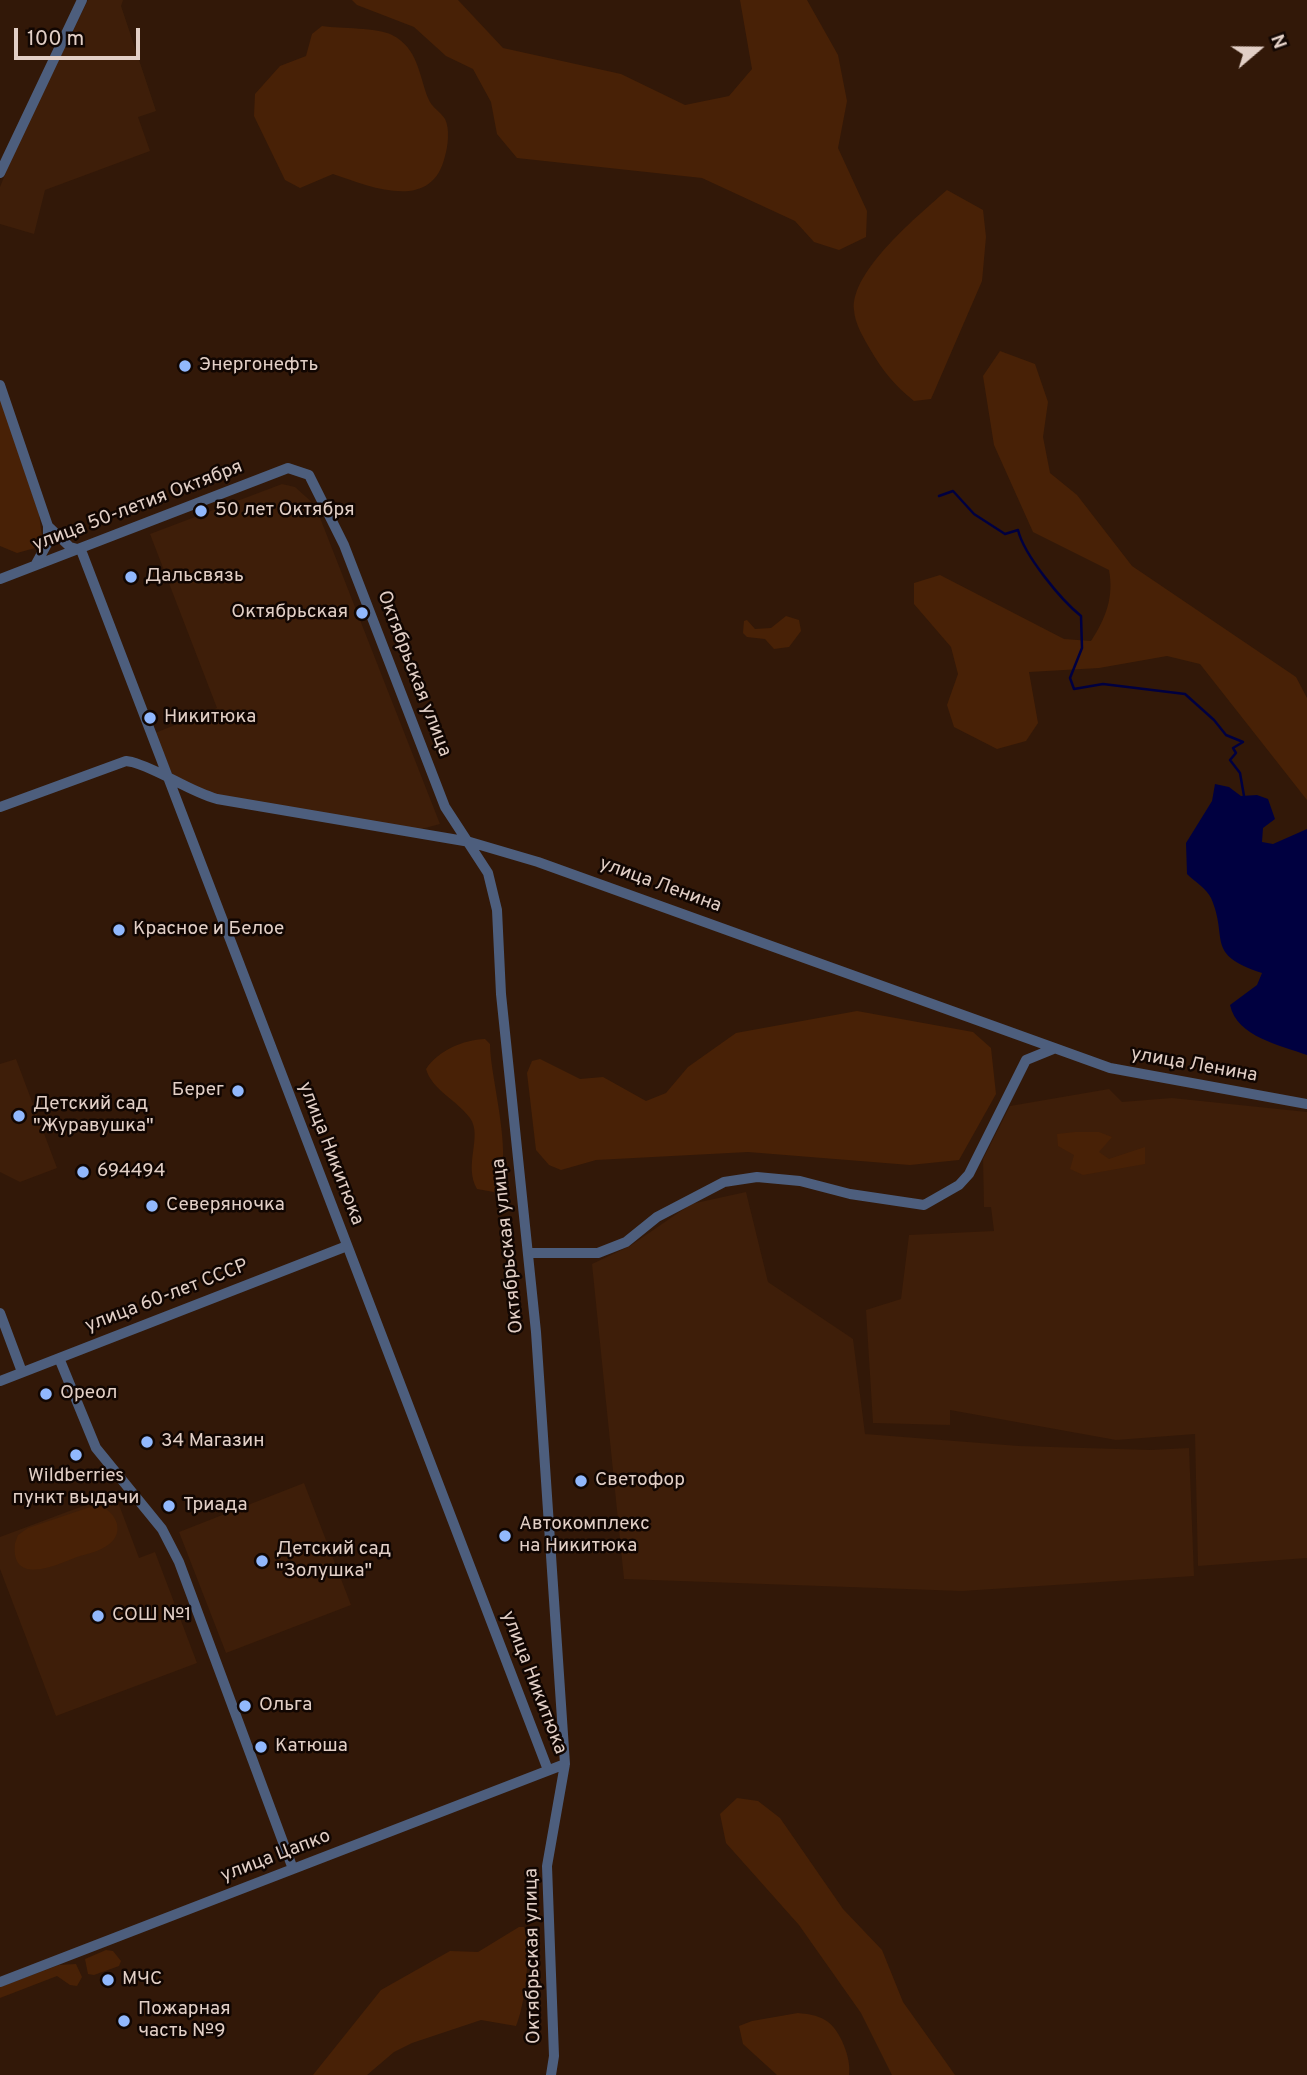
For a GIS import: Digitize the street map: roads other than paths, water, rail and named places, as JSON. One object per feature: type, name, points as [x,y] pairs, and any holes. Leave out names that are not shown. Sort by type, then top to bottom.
[{"type":"street","points":[[0,173],[82,0]]},
{"type":"street","points":[[0,385],[48,526],[48,542],[36,565]]},
{"type":"street","name":"улица 50-летия Октября","points":[[0,579],[288,468]]},
{"type":"street","name":"Октябрьская улица","points":[[288,468],[309,475],[319,490],[344,545],[446,807],[488,873],[497,910],[501,995],[528,1253],[554,1566],[565,1764],[547,1866],[554,2056],[551,2075]]},
{"type":"street","points":[[48,526],[70,547],[81,550]]},
{"type":"street","name":"улица Никитюка","points":[[81,550],[548,1770]]},
{"type":"street","name":"улица Ленина","points":[[0,807],[126,761],[165,774],[181,786],[217,799],[470,842],[538,862],[1110,1068],[1307,1104]]},
{"type":"street","points":[[528,1253],[598,1252],[626,1242],[657,1217],[724,1182],[757,1177],[800,1181],[850,1194],[924,1205],[959,1185],[969,1174],[1026,1059],[1022,1037]]},
{"type":"street","points":[[1026,1059],[1053,1048]]},
{"type":"street","name":"улица 60-лет СССР","points":[[0,1381],[347,1246]]},
{"type":"street","points":[[0,1313],[22,1372]]},
{"type":"street","points":[[59,1358],[96,1448],[162,1529],[179,1562],[293,1869]]},
{"type":"street","name":"улица Цапко","points":[[0,1982],[565,1764]]},
{"type":"waterway","points":[[939,496],[953,491],[974,514],[1005,534],[1018,530],[1028,552],[1044,576],[1081,616],[1082,648],[1070,678],[1074,689],[1103,684],[1185,694],[1214,720],[1226,735],[1243,742],[1233,748],[1236,753],[1230,760],[1240,773],[1244,796]]},
{"type":"place","name":"Энергонефть","points":[[185,366]]},
{"type":"place","name":"50 лет Октября","points":[[201,511]]},
{"type":"place","name":"Дальсвязь","points":[[131,577]]},
{"type":"place","name":"Октябрьская","points":[[362,613]]},
{"type":"place","name":"Никитюка","points":[[150,718]]},
{"type":"place","name":"Красное и Белое","points":[[119,930]]},
{"type":"place","name":"Берег","points":[[238,1091]]},
{"type":"place","name":"Детский сад \"Журавушка\"","points":[[19,1116]]},
{"type":"place","name":"694494","points":[[83,1172]]},
{"type":"place","name":"Северяночка","points":[[152,1206]]},
{"type":"place","name":"Ореол","points":[[46,1394]]},
{"type":"place","name":"34 Магазин","points":[[147,1442]]},
{"type":"place","name":"Wildberries пункт выдачи","points":[[76,1455]]},
{"type":"place","name":"Светофор","points":[[581,1481]]},
{"type":"place","name":"Триада","points":[[169,1506]]},
{"type":"place","name":"Автокомплекс на Никитюка","points":[[505,1536]]},
{"type":"place","name":"Детский сад \"Золушка\"","points":[[262,1561]]},
{"type":"place","name":"СОШ №1","points":[[98,1616]]},
{"type":"place","name":"Ольга","points":[[245,1706]]},
{"type":"place","name":"Катюша","points":[[261,1747]]},
{"type":"place","name":"МЧС","points":[[108,1980]]},
{"type":"place","name":"Пожарная часть №9","points":[[124,2021]]}]
